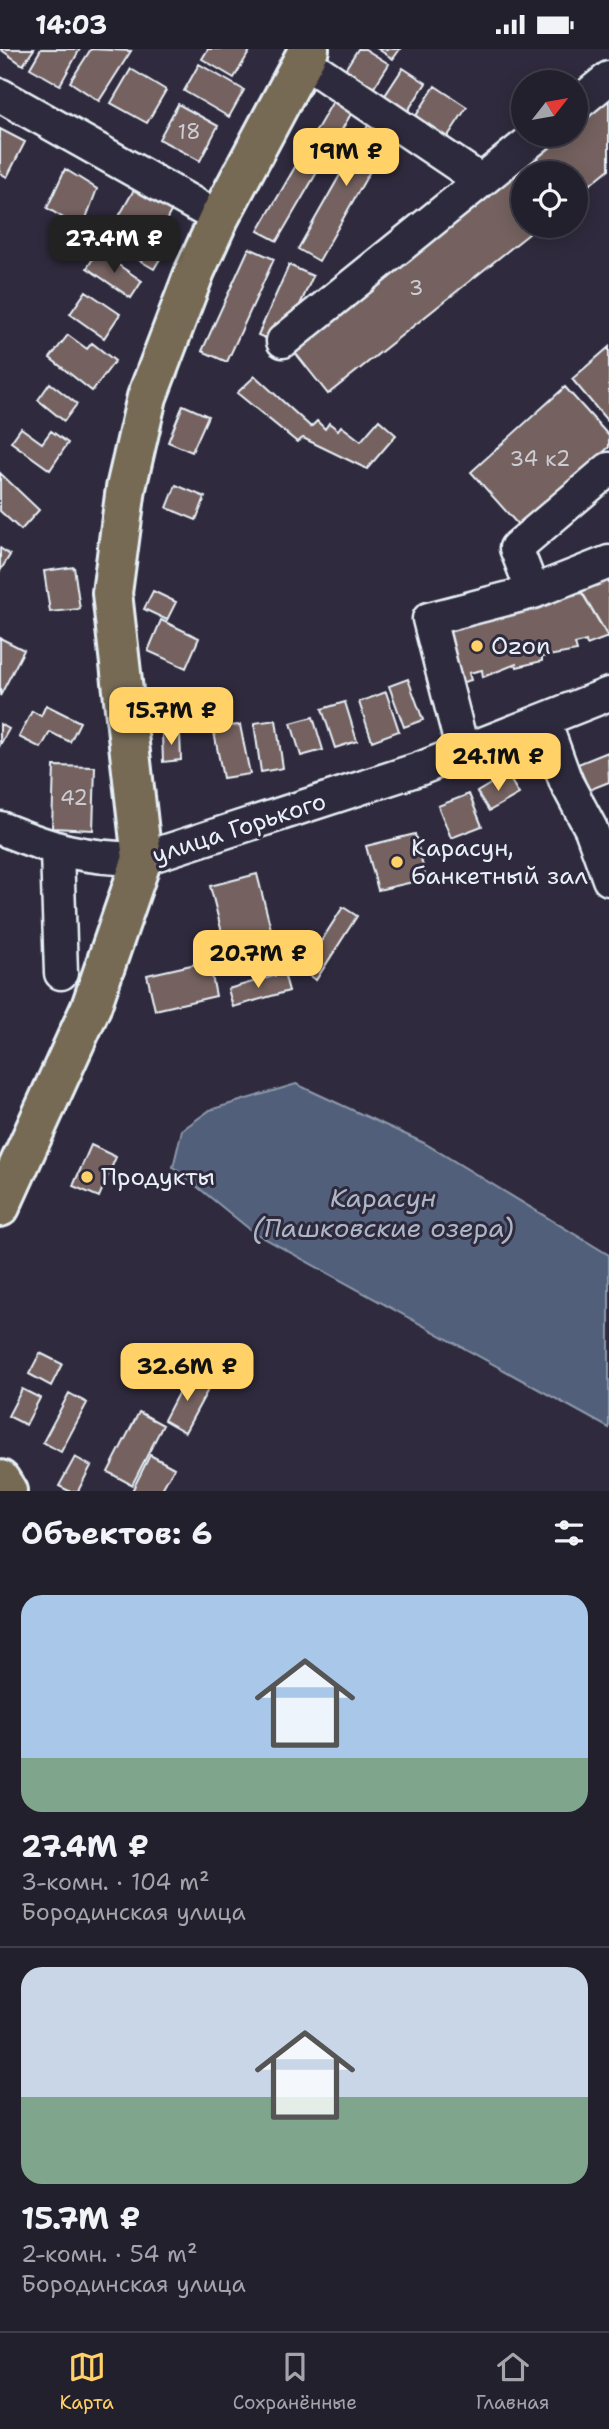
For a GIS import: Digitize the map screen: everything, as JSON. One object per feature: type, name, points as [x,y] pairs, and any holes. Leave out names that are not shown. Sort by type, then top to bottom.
[{"type":"main road","points":[[142,859],[112,593],[126,488],[147,397],[195,271],[219,218],[306,55]]},
{"type":"main road","name":"улица Горького","points":[[0,1207],[91,1007],[142,859]]},
{"type":"main road","points":[[0,1480],[7,1491]]},
{"type":"street","points":[[306,55],[480,180]]},
{"type":"street","points":[[588,95],[609,78]]},
{"type":"street","points":[[0,95],[219,218]]},
{"type":"street","points":[[283,341],[523,147]]},
{"type":"street","points":[[533,592],[516,548],[609,469]]},
{"type":"street","points":[[463,752],[429,619],[533,592],[609,562]]},
{"type":"street","name":"улица Горького","points":[[142,859],[419,769],[609,694]]},
{"type":"street","points":[[544,721],[566,782],[591,829],[609,879]]},
{"type":"street","points":[[0,828],[57,851],[103,858],[142,859]]},
{"type":"street","points":[[57,851],[61,973]]},
{"type":"water","name":"Карасун (Пашковские озера)","points":[[296,1084],[424,1143],[609,1255],[609,1428],[253,1232],[173,1167],[182,1130],[210,1110]]},
{"type":"building","points":[[0,49],[34,49],[23,65]]},
{"type":"building","points":[[41,49],[80,49],[60,85],[30,68]]},
{"type":"building","points":[[91,49],[131,51],[99,101],[70,82]]},
{"type":"building","points":[[208,49],[251,49],[234,78],[202,59]]},
{"type":"building","points":[[358,49],[365,49],[389,64],[373,89],[344,71]]},
{"type":"building","points":[[378,49],[400,49],[393,59]]},
{"type":"building","points":[[199,64],[244,90],[229,117],[184,91]]},
{"type":"building","points":[[403,68],[426,83],[405,115],[382,100]]},
{"type":"building","points":[[131,69],[166,90],[147,123],[111,103]]},
{"type":"building","points":[[435,86],[467,107],[444,142],[412,122]]},
{"type":"building","points":[[336,96],[355,107],[277,241],[258,231]]},
{"type":"building","points":[[609,97],[609,169],[588,186],[588,161],[529,161],[547,147],[588,147],[588,114]]},
{"type":"building","points":[[178,104],[218,126],[200,161],[159,139]]},
{"type":"building","points":[[374,115],[395,127],[319,261],[298,249]]},
{"type":"building","points":[[0,129],[25,142],[7,177],[0,173]]},
{"type":"building","points":[[65,169],[97,189],[82,229],[47,208]]},
{"type":"building","points":[[511,176],[511,238],[524,238],[328,394],[293,350]]},
{"type":"building","points":[[136,186],[174,206],[156,239],[118,218]]},
{"type":"building","points":[[127,230],[164,252],[154,269],[117,247]]},
{"type":"building","points":[[249,248],[274,259],[227,362],[202,351]]},
{"type":"building","points":[[98,251],[142,281],[131,298],[87,268]]},
{"type":"building","points":[[289,265],[313,276],[282,345],[258,335]]},
{"type":"building","points":[[86,291],[120,314],[104,338],[70,314]]},
{"type":"building","points":[[68,335],[87,349],[92,343],[115,361],[92,391],[50,358]]},
{"type":"building","points":[[609,347],[609,423],[572,379]]},
{"type":"building","points":[[255,376],[311,427],[317,421],[325,429],[329,423],[338,430],[341,426],[361,441],[379,420],[396,435],[367,469],[303,438],[297,442],[237,393]]},
{"type":"building","points":[[50,383],[77,404],[64,421],[38,400]]},
{"type":"building","points":[[565,387],[609,436],[609,447],[520,527],[471,472]]},
{"type":"building","points":[[183,405],[208,416],[192,452],[168,442]]},
{"type":"building","points":[[21,428],[42,443],[51,431],[68,443],[50,470],[11,442]]},
{"type":"building","points":[[0,473],[39,510],[21,530],[0,511]]},
{"type":"building","points":[[176,485],[205,497],[196,520],[167,508]]},
{"type":"building","points":[[0,548],[10,555],[0,571]]},
{"type":"building","points":[[74,567],[80,609],[50,612],[44,571]]},
{"type":"building","points":[[609,575],[609,638],[582,592]]},
{"type":"building","points":[[571,587],[573,595],[582,593],[608,637],[587,645],[586,641],[575,644],[577,651],[542,657],[542,661],[517,667],[516,664],[483,677],[482,670],[469,673],[471,680],[456,684],[446,621]]},
{"type":"building","points":[[153,591],[176,602],[167,620],[144,609]]},
{"type":"building","points":[[161,620],[199,638],[186,668],[148,651]]},
{"type":"building","points":[[0,638],[24,650],[0,696]]},
{"type":"building","points":[[408,679],[423,720],[404,727],[389,686]]},
{"type":"building","points":[[169,689],[193,692],[189,722],[166,719]]},
{"type":"building","points":[[386,692],[399,731],[372,741],[359,702]]},
{"type":"building","points":[[345,702],[357,741],[335,748],[322,709]]},
{"type":"building","points":[[46,705],[80,722],[70,742],[50,732],[41,748],[19,737],[32,711],[41,716]]},
{"type":"building","points":[[313,717],[323,750],[301,756],[291,723]]},
{"type":"building","points":[[276,720],[283,768],[261,772],[254,723]]},
{"type":"building","points":[[0,724],[9,729],[0,745]]},
{"type":"building","points":[[240,725],[250,774],[223,778],[213,727]]},
{"type":"building","points":[[180,732],[181,760],[163,762],[162,733]]},
{"type":"building","points":[[608,752],[609,782],[589,790],[578,764]]},
{"type":"building","points":[[54,766],[95,767],[93,830],[52,828]]},
{"type":"building","points":[[507,774],[519,794],[489,811],[477,792]]},
{"type":"building","points":[[469,794],[482,826],[451,838],[438,806]]},
{"type":"building","name":"Карасун, банкетный зал","points":[[415,834],[426,879],[378,890],[366,846]]},
{"type":"building","points":[[257,874],[273,937],[226,948],[210,886]]},
{"type":"building","points":[[343,907],[357,916],[316,980],[302,971]]},
{"type":"building","points":[[209,961],[216,996],[155,1010],[147,975]]},
{"type":"building","points":[[284,973],[289,991],[233,1007],[228,989]]},
{"type":"building","points":[[91,1145],[116,1157],[99,1197],[73,1186]]},
{"type":"building","points":[[40,1353],[62,1364],[51,1386],[29,1374]]},
{"type":"building","points":[[188,1374],[210,1386],[185,1432],[164,1420]]},
{"type":"building","points":[[22,1389],[40,1398],[26,1425],[8,1416]]},
{"type":"building","points":[[69,1393],[87,1403],[61,1452],[43,1442]]},
{"type":"building","points":[[139,1412],[163,1425],[132,1485],[108,1472]]},
{"type":"building","points":[[150,1455],[174,1468],[161,1491],[132,1491]]},
{"type":"building","points":[[75,1457],[91,1466],[78,1491],[69,1491],[59,1486]]},
{"type":"place","name":"Ozon","points":[[477,646]]},
{"type":"place","name":"Карасун, банкетный зал","points":[[397,862]]},
{"type":"place","name":"Продукты","points":[[87,1177]]}]
